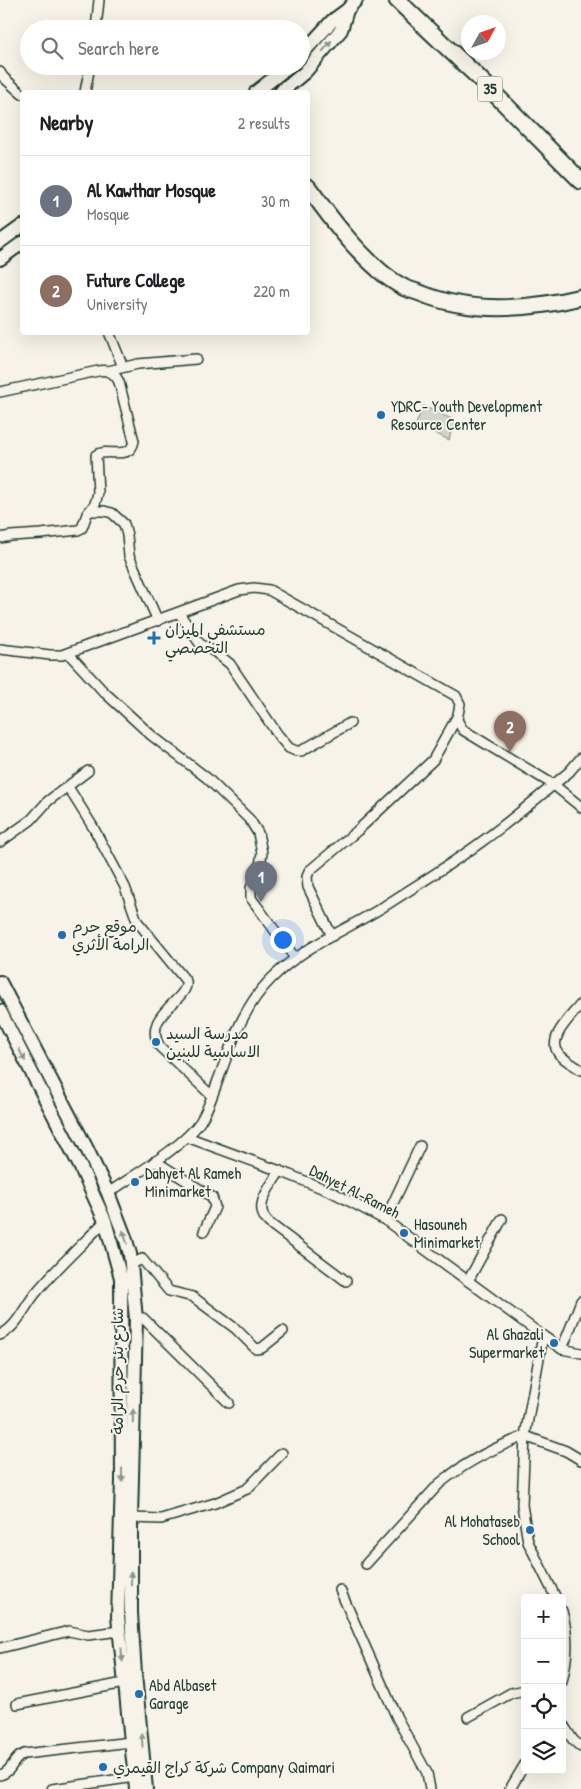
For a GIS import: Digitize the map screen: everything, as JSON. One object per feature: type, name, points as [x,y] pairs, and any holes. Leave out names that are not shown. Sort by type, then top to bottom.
[{"type":"highway","name":"35","points":[[397,0],[477,76],[581,181]]},
{"type":"highway","points":[[310,190],[344,235],[381,272],[406,288],[433,298],[472,307],[534,306],[581,297]]},
{"type":"main road","points":[[310,45],[332,21],[347,10],[356,0]]},
{"type":"main road","points":[[310,66],[341,30],[347,10]]},
{"type":"main road","points":[[259,90],[278,75]]},
{"type":"main road","points":[[285,90],[302,75]]},
{"type":"main road","points":[[0,242],[20,227]]},
{"type":"main road","points":[[0,259],[20,244]]},
{"type":"main road","name":"شارع بئر حرم الرامة","points":[[0,982],[87,1149],[108,1193],[130,1254],[136,1319],[131,1518],[131,1614],[146,1789]]},
{"type":"main road","name":"شارع بئر حرم الرامة","points":[[0,1011],[106,1220],[121,1278],[122,1480],[118,1617],[135,1783]]},
{"type":"street","points":[[97,20],[99,0]]},
{"type":"street","points":[[0,72],[20,92]]},
{"type":"street","points":[[85,90],[88,75]]},
{"type":"street","points":[[110,335],[123,367]]},
{"type":"street","points":[[0,392],[98,370],[108,371],[138,364],[196,359]]},
{"type":"street","points":[[0,538],[80,529],[84,526],[87,514],[98,494],[96,455],[101,453],[126,453],[134,444],[119,382],[114,374],[108,371]]},
{"type":"street","points":[[90,511],[112,513],[124,524],[129,556],[158,621]]},
{"type":"street","points":[[0,649],[50,656],[68,653],[239,590],[254,588],[269,590],[456,696],[460,703],[457,718],[433,760],[357,831],[309,871],[307,877],[308,887],[332,936]]},
{"type":"street","points":[[179,613],[200,644],[215,652],[230,664],[278,735],[292,750],[302,751],[350,723]]},
{"type":"street","points":[[68,653],[103,691],[151,735],[207,778],[250,820],[258,833],[262,853],[260,871],[251,890],[251,898],[295,958]]},
{"type":"street","points":[[457,718],[463,730],[554,785],[581,807]]},
{"type":"street","points":[[108,1193],[186,1137],[200,1122],[236,1032],[254,996],[271,978],[295,958],[359,922],[483,841],[570,772],[581,758]]},
{"type":"street","points":[[0,842],[31,820],[44,805],[88,772]]},
{"type":"street","points":[[68,786],[93,827],[125,887],[137,921],[186,980],[186,988],[158,1021],[157,1042],[212,1096]]},
{"type":"street","points":[[581,1004],[557,1034],[555,1042],[559,1054],[581,1070]]},
{"type":"street","name":"Dahyet Al-Rameh","points":[[186,1137],[334,1193],[385,1220],[562,1349],[581,1354]]},
{"type":"street","points":[[385,1220],[420,1146]]},
{"type":"street","points":[[154,1161],[212,1197],[215,1203],[214,1209],[204,1231]]},
{"type":"street","points":[[280,1171],[262,1200],[261,1211],[264,1217],[268,1223],[346,1281]]},
{"type":"street","points":[[468,1281],[502,1219]]},
{"type":"street","points":[[0,1335],[9,1330],[19,1319],[34,1294],[106,1220]]},
{"type":"street","points":[[130,1266],[142,1259],[169,1292],[193,1297],[236,1329],[256,1349],[262,1348],[283,1331]]},
{"type":"street","points":[[562,1349],[581,1301]]},
{"type":"street","points":[[136,1319],[143,1318],[229,1404]]},
{"type":"street","points":[[543,1336],[526,1436],[522,1505],[528,1542],[554,1594]]},
{"type":"street","points":[[366,1564],[439,1484],[453,1472],[511,1441],[526,1436],[566,1451],[581,1460]]},
{"type":"street","points":[[131,1518],[161,1519],[215,1503],[247,1489],[282,1453]]},
{"type":"street","points":[[340,1590],[397,1718],[427,1773],[430,1789]]},
{"type":"street","points":[[566,1625],[568,1651],[566,1661]]},
{"type":"street","points":[[0,1648],[69,1632],[88,1635],[120,1631]]},
{"type":"street","points":[[17,1704],[124,1683]]},
{"type":"street","points":[[468,1717],[511,1693],[521,1691]]},
{"type":"street","points":[[566,1729],[573,1740],[581,1747]]},
{"type":"street","points":[[0,1775],[8,1772],[15,1759],[24,1754],[131,1742]]},
{"type":"street","points":[[510,1789],[521,1771]]},
{"type":"street","points":[[52,1789],[135,1783]]},
{"type":"shaded area","points":[[423,406],[454,420],[449,440],[416,424]]},
{"type":"place","name":"YDRC- Youth Development Resource Center","points":[[381,415]]},
{"type":"place","name":"مستشفى الميزان التخصصي","points":[[154,638]]},
{"type":"place","name":"Future College","points":[[510,752]]},
{"type":"place","name":"Al Kawthar Mosque","points":[[261,902]]},
{"type":"place","name":"موقع حرم الرامة الأثري","points":[[62,935]]},
{"type":"place","name":"مدرسة السيد الاساسية للبنين","points":[[156,1042]]},
{"type":"place","name":"Dahyet Al Rameh Minimarket","points":[[135,1182]]},
{"type":"place","name":"Hasouneh Minimarket","points":[[404,1233]]},
{"type":"place","name":"Al Ghazali Supermarket","points":[[554,1343]]},
{"type":"place","name":"Al Mohataseb School","points":[[530,1530]]},
{"type":"place","name":"Abd Albaset Garage","points":[[139,1694]]},
{"type":"place","name":"شركة كراج القيمري Company Qaimari","points":[[103,1767]]}]
